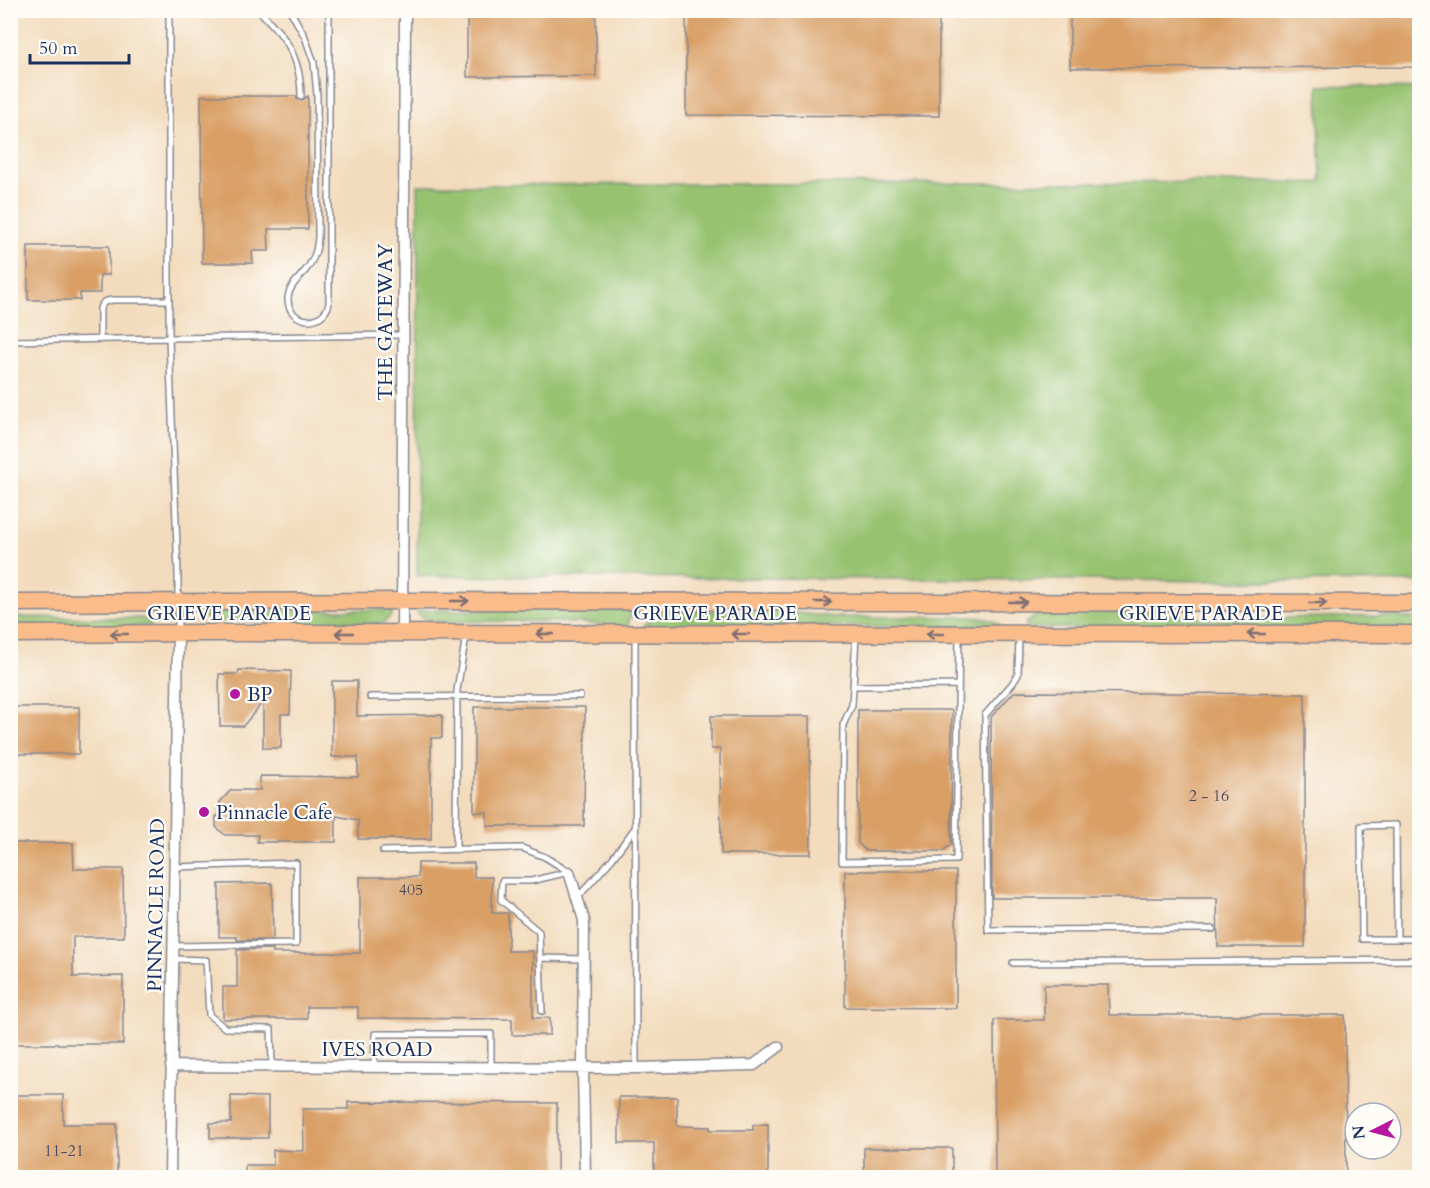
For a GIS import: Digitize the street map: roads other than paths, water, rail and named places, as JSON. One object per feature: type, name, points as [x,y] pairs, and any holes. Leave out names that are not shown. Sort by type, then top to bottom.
[{"type":"main road","name":"GRIEVE PARADE","points":[[10,603],[401,601],[1419,603]]},
{"type":"main road","name":"GRIEVE PARADE","points":[[10,634],[1419,634]]},
{"type":"street","name":"THE GATEWAY","points":[[402,633],[405,10]]},
{"type":"street","name":"PINNACLE ROAD","points":[[170,1178],[178,634]]},
{"type":"street","points":[[569,872],[584,920],[585,1178]]},
{"type":"street","name":"IVES ROAD","points":[[171,1066],[636,1068],[754,1065],[778,1047]]},
{"type":"lane","points":[[169,10],[169,338],[178,634]]},
{"type":"lane","points":[[259,10],[283,37],[288,47],[297,66],[301,96]]},
{"type":"lane","points":[[290,10],[305,37],[314,63],[317,95],[317,250],[311,263],[288,294],[292,312],[307,320],[322,316],[329,303],[329,10]]},
{"type":"lane","points":[[100,339],[100,308],[104,302],[169,300]]},
{"type":"lane","points":[[10,341],[403,335]]},
{"type":"lane","points":[[456,850],[457,697],[466,634]]},
{"type":"lane","points":[[635,634],[636,1068]]},
{"type":"lane","points":[[856,634],[852,705],[843,725],[842,862],[956,860],[959,635]]},
{"type":"lane","points":[[1019,634],[1018,675],[985,715],[988,930],[1213,929]]},
{"type":"lane","points":[[853,686],[958,685]]},
{"type":"lane","points":[[370,697],[580,696]]},
{"type":"lane","points":[[1397,939],[1396,825],[1361,826],[1362,939],[1397,939],[1419,939]]},
{"type":"lane","points":[[577,898],[612,859],[635,828]]},
{"type":"lane","points":[[382,851],[522,848],[544,856],[569,872]]},
{"type":"lane","points":[[173,946],[296,944],[296,862],[175,867]]},
{"type":"lane","points":[[542,1011],[539,932],[501,900],[502,881],[531,881],[569,872]]},
{"type":"lane","points":[[541,958],[584,959]]},
{"type":"lane","points":[[173,960],[206,960],[209,1015],[225,1028],[271,1029],[272,1066]]},
{"type":"lane","points":[[1013,963],[1419,960]]},
{"type":"lane","points":[[374,1067],[375,1034],[491,1034],[491,1067]]},
{"type":"place","name":"BP","points":[[235,694]]},
{"type":"place","name":"Pinnacle Cafe","points":[[204,812]]}]
